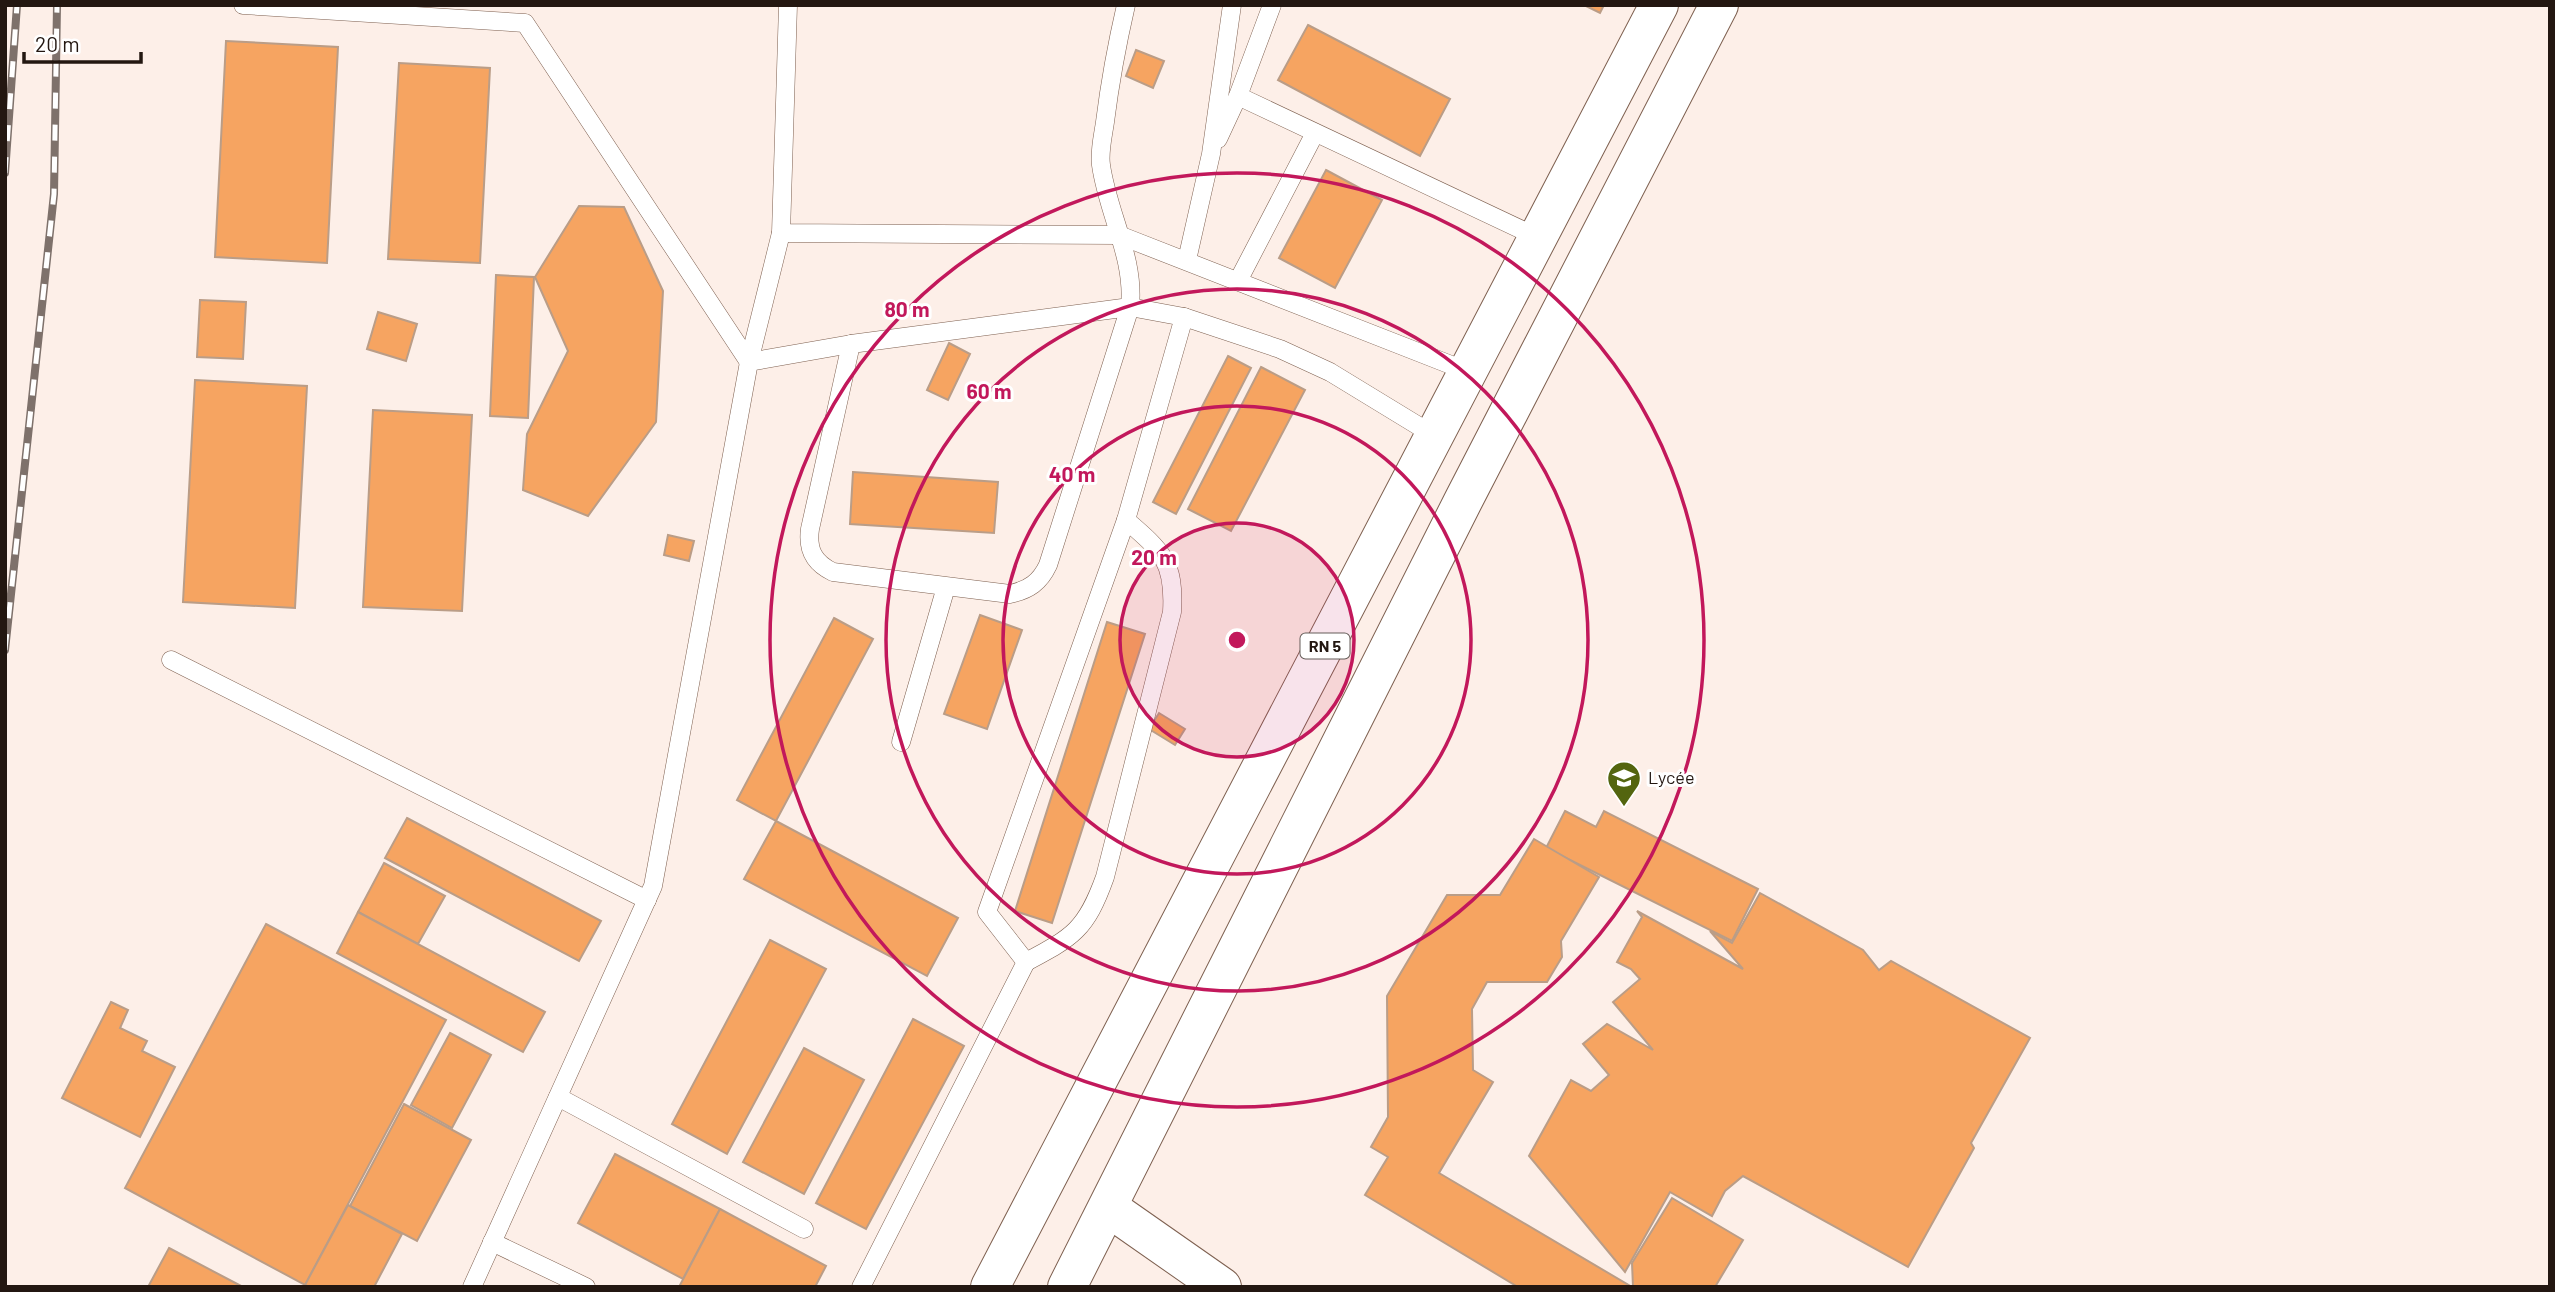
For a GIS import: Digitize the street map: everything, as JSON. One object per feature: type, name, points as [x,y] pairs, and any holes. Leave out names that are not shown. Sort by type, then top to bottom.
[{"type":"main road","name":"RN 5","points":[[990,1287],[1659,5]]},
{"type":"main road","points":[[1068,1287],[1463,501],[1719,5]]},
{"type":"main road","points":[[1109,1208],[1222,1287]]},
{"type":"lane","points":[[243,5],[525,23],[748,362]]},
{"type":"lane","points":[[472,1287],[653,886],[748,362],[781,233],[788,5]]},
{"type":"lane","points":[[851,344],[810,529],[808,542],[812,555],[821,566],[833,572],[1010,594],[1023,591],[1042,576],[1052,552],[1130,307],[1132,284],[1129,262],[1107,199],[1100,161],[1113,64],[1126,5]]},
{"type":"lane","points":[[1187,260],[1211,154],[1232,5]]},
{"type":"lane","points":[[1211,154],[1238,96],[1272,5]]},
{"type":"lane","points":[[1238,96],[1539,238]]},
{"type":"lane","points":[[1238,281],[1315,132]]},
{"type":"lane","points":[[781,233],[1119,235],[1469,372]]},
{"type":"lane","points":[[748,362],[851,344],[1130,307],[1184,317],[1280,349],[1330,372],[1435,436]]},
{"type":"lane","points":[[1026,962],[987,912],[1126,520],[1184,317]]},
{"type":"lane","points":[[862,1287],[1026,962],[1065,941],[1082,925],[1095,904],[1105,877],[1172,612],[1174,586],[1168,565],[1156,545],[1126,520]]},
{"type":"lane","points":[[901,742],[946,587]]},
{"type":"lane","points":[[171,660],[646,900]]},
{"type":"lane","points":[[558,1097],[804,1229]]},
{"type":"lane","points":[[492,1242],[586,1287]]},
{"type":"building","points":[[1584,5],[1604,5],[1600,13]]},
{"type":"building","points":[[1308,25],[1450,99],[1420,156],[1278,80]]},
{"type":"building","points":[[226,41],[338,47],[327,263],[215,257]]},
{"type":"building","points":[[1136,50],[1164,61],[1153,88],[1126,76]]},
{"type":"building","points":[[399,63],[490,68],[480,263],[388,259]]},
{"type":"building","points":[[1326,170],[1382,200],[1335,288],[1279,258]]},
{"type":"building","points":[[579,206],[624,207],[663,291],[656,422],[588,516],[523,490],[527,434],[568,351],[535,277]]},
{"type":"building","points":[[496,275],[534,277],[528,418],[490,416]]},
{"type":"building","points":[[200,300],[246,302],[243,359],[197,357]]},
{"type":"building","points":[[378,312],[417,324],[406,361],[367,349]]},
{"type":"building","points":[[949,343],[970,354],[948,400],[927,390]]},
{"type":"building","points":[[1228,356],[1251,368],[1176,514],[1153,502]]},
{"type":"building","points":[[1261,367],[1305,390],[1231,531],[1188,509]]},
{"type":"building","points":[[195,380],[307,386],[295,608],[183,602]]},
{"type":"building","points":[[373,410],[472,415],[462,611],[363,607]]},
{"type":"building","points":[[853,472],[998,482],[994,533],[850,524]]},
{"type":"building","points":[[668,535],[694,541],[689,561],[664,555]]},
{"type":"building","points":[[980,615],[1022,630],[987,729],[944,714]]},
{"type":"building","points":[[834,618],[873,639],[776,821],[737,800]]},
{"type":"building","points":[[1107,622],[1145,634],[1052,923],[1015,911]]},
{"type":"building","points":[[1159,713],[1185,729],[1175,745],[1149,729]]},
{"type":"building","points":[[1565,811],[1596,827],[1604,811],[1758,889],[1732,941],[1546,848]]},
{"type":"building","points":[[407,818],[601,921],[579,961],[385,858]]},
{"type":"building","points":[[776,821],[958,918],[927,976],[744,879]]},
{"type":"building","points":[[1534,839],[1599,877],[1561,941],[1562,957],[1547,982],[1487,982],[1472,1009],[1473,1070],[1493,1082],[1439,1173],[1632,1287],[1518,1287],[1365,1195],[1388,1157],[1371,1147],[1388,1117],[1387,996],[1447,895],[1500,895]]},
{"type":"building","points":[[384,863],[445,896],[418,944],[358,912]]},
{"type":"building","points":[[1760,893],[1863,950],[1879,970],[1891,961],[2030,1038],[1971,1143],[1974,1148],[1908,1267],[1743,1176],[1725,1191],[1712,1216],[1670,1192],[1625,1272],[1529,1156],[1571,1080],[1591,1091],[1609,1075],[1583,1044],[1607,1024],[1653,1050],[1613,1002],[1640,979],[1631,969],[1617,962],[1642,917],[1637,911],[1743,969],[1710,931],[1732,943]]},
{"type":"building","points":[[358,912],[545,1012],[523,1052],[337,953]]},
{"type":"building","points":[[266,924],[446,1020],[305,1285],[125,1188]]},
{"type":"building","points":[[770,940],[826,969],[727,1154],[672,1124]]},
{"type":"building","points":[[111,1002],[128,1010],[120,1028],[147,1041],[142,1051],[175,1067],[140,1137],[62,1098]]},
{"type":"building","points":[[913,1019],[964,1046],[866,1229],[816,1203]]},
{"type":"building","points":[[450,1033],[491,1055],[452,1128],[411,1105]]},
{"type":"building","points":[[804,1048],[864,1080],[804,1194],[743,1162]]},
{"type":"building","points":[[404,1104],[471,1140],[417,1241],[350,1206]]},
{"type":"building","points":[[615,1154],[720,1209],[683,1279],[578,1223]]},
{"type":"building","points":[[1672,1198],[1743,1240],[1715,1287],[1633,1287],[1632,1263]]},
{"type":"building","points":[[348,1205],[402,1234],[374,1287],[305,1285]]},
{"type":"building","points":[[720,1209],[826,1266],[815,1287],[679,1287]]},
{"type":"building","points":[[169,1248],[243,1287],[148,1287]]},
{"type":"railway","points":[[5,173],[17,5]]},
{"type":"railway","points":[[5,650],[54,194],[57,5]]},
{"type":"place","name":"Lycée","points":[[1624,808]]}]
